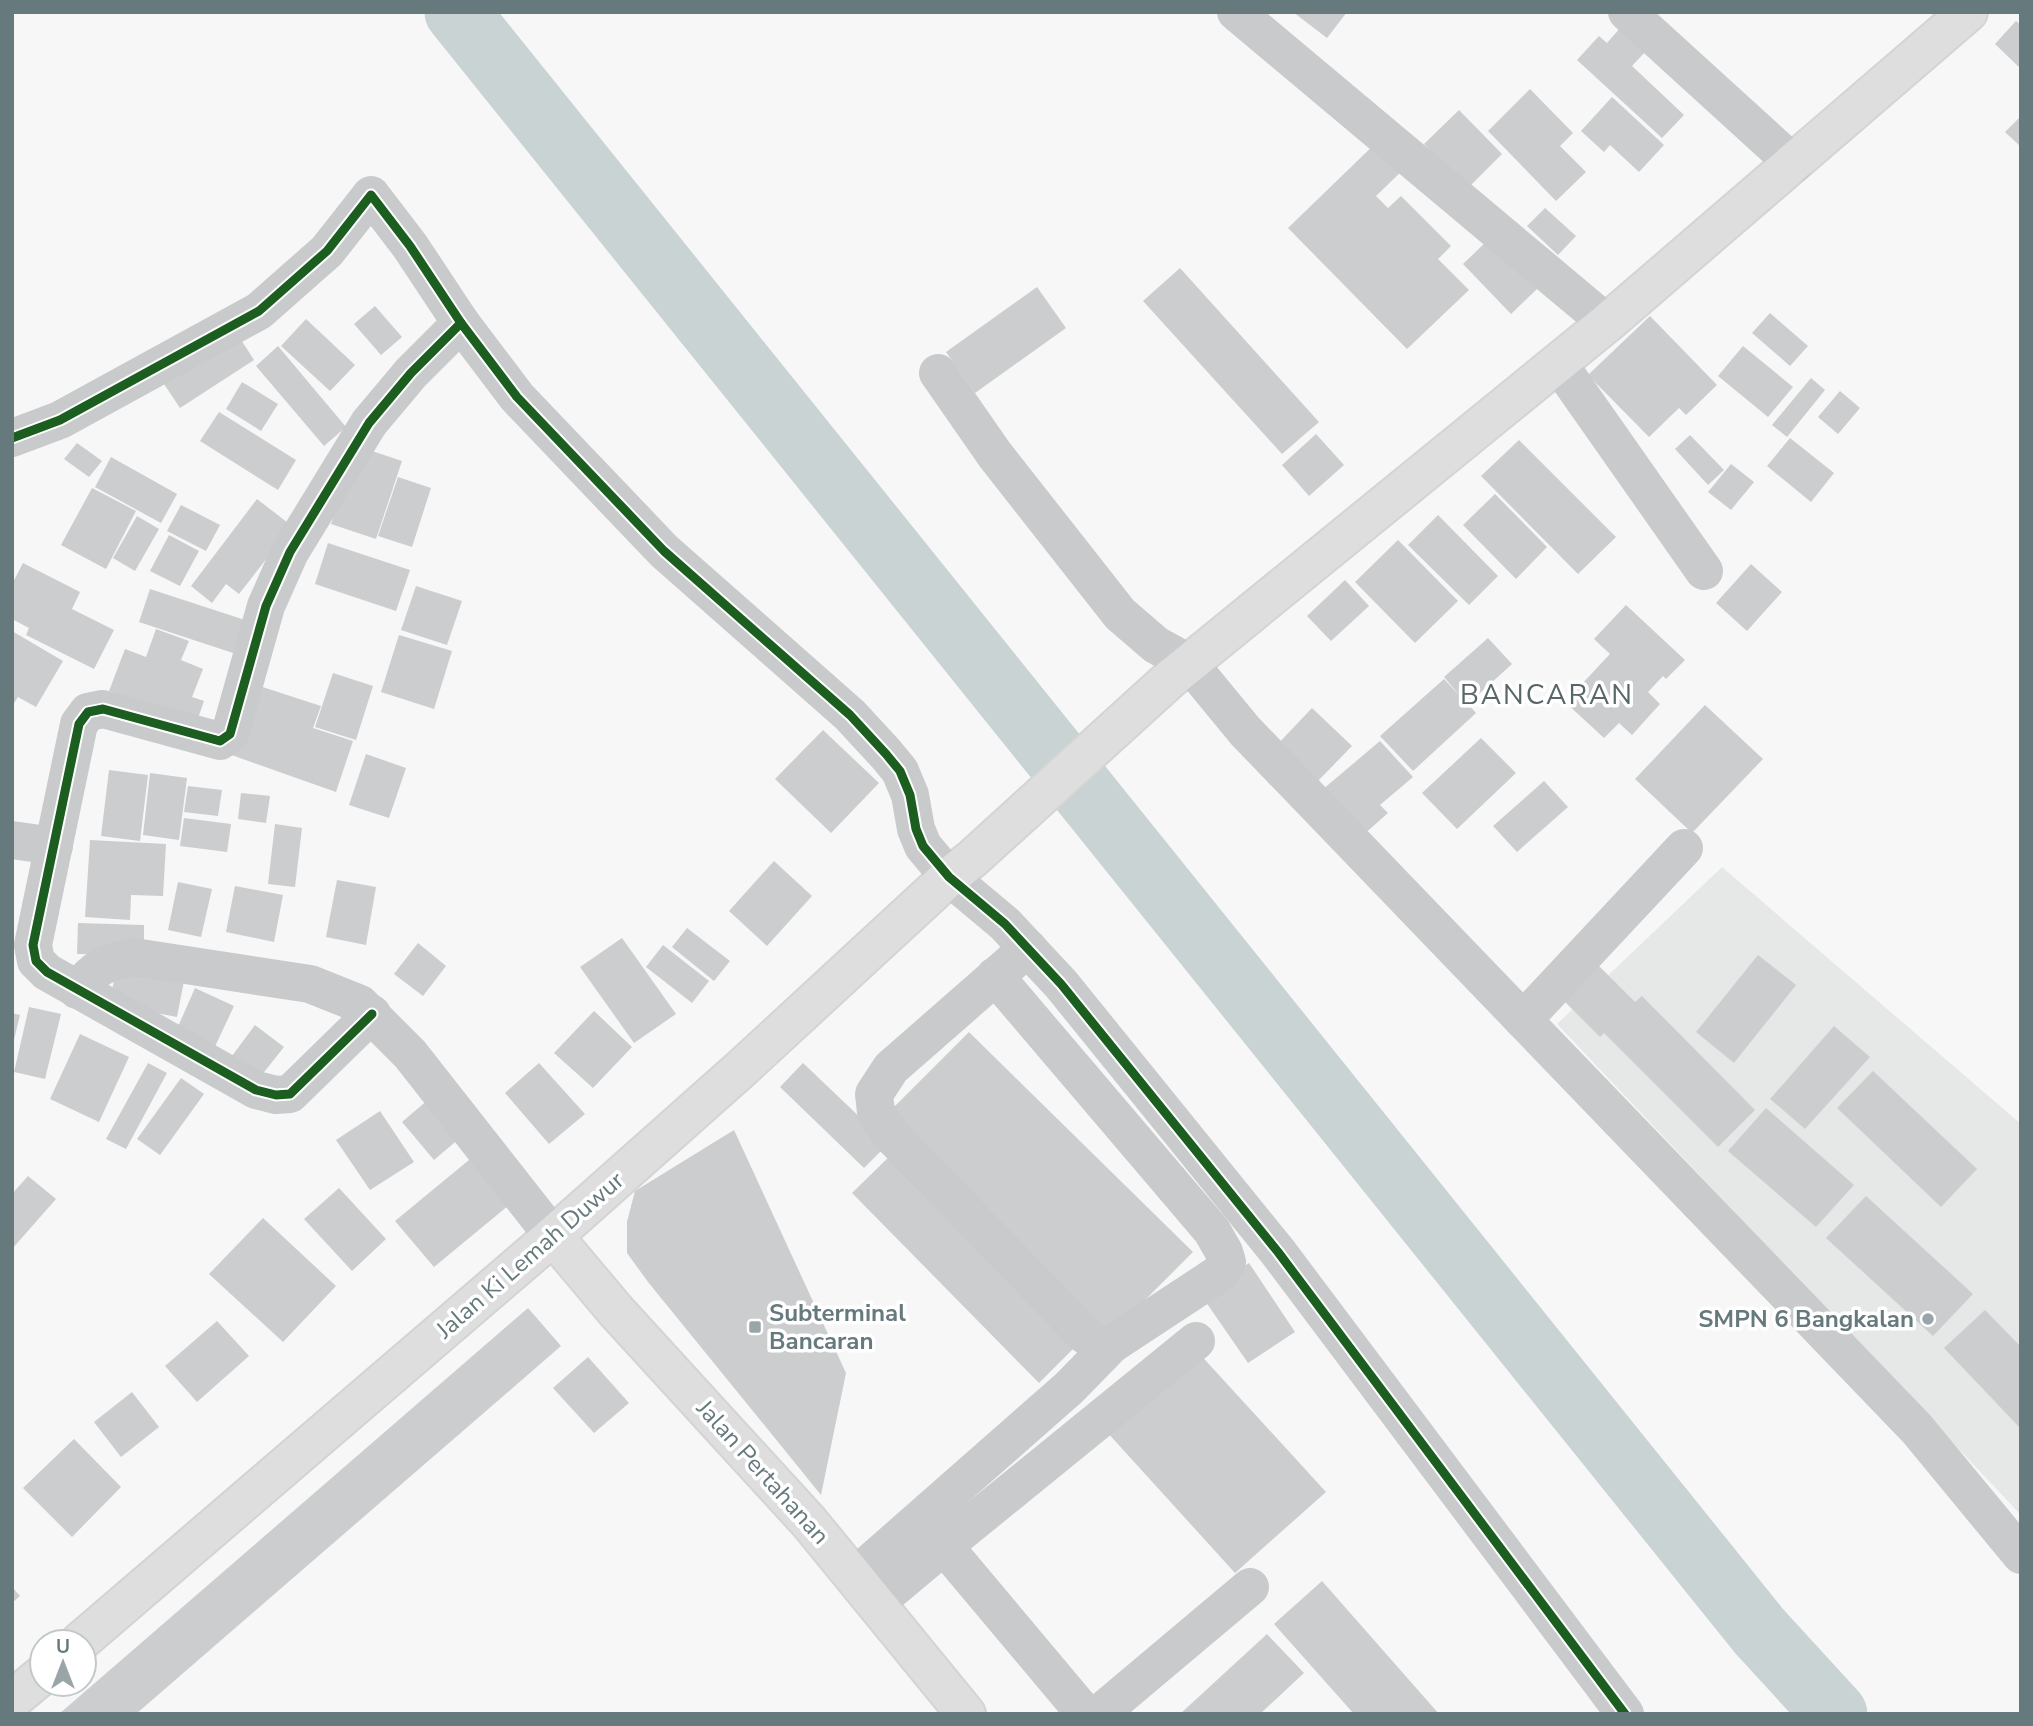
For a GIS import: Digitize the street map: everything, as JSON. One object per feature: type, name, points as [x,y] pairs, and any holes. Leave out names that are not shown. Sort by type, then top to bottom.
[{"type":"main road","name":"Jalan Ki Lemah Duwur","points":[[96,1628],[553,1236],[1179,671],[1607,323],[1968,12]]},
{"type":"main road","name":"Jalan Pertahanan","points":[[553,1236],[607,1300],[809,1522],[958,1711]]},
{"type":"main road","points":[[12,1700],[28,1687]]},
{"type":"street","points":[[1236,12],[1607,323]]},
{"type":"street","points":[[1627,12],[1794,164]]},
{"type":"street","points":[[12,438],[60,420],[259,311],[327,251],[371,195],[517,397],[664,551],[850,715],[886,754],[900,771],[910,795],[922,846],[960,868],[1005,924],[1061,984],[1278,1252],[1625,1714]]},
{"type":"street","points":[[372,1014],[290,1094],[276,1095],[256,1090],[47,972],[36,961],[33,944],[79,724],[88,712],[103,709],[219,741],[230,734],[266,606],[290,552],[369,423],[411,373],[461,323]]},
{"type":"street","points":[[1558,363],[1704,571]]},
{"type":"street","points":[[938,373],[995,455],[1120,614],[1156,645],[1179,671],[1245,732],[1917,1429],[2021,1555]]},
{"type":"street","points":[[12,840],[54,846]]},
{"type":"street","points":[[1523,1020],[1684,848]]},
{"type":"street","points":[[1028,948],[891,1068],[874,1094],[876,1112],[891,1135],[1085,1335],[1096,1343],[1112,1344]]},
{"type":"street","points":[[77,990],[91,972],[110,961],[134,957],[310,984],[360,1004],[410,1054],[553,1236]]},
{"type":"street","points":[[865,1590],[1112,1344],[1220,1273],[1227,1262],[1212,1231],[995,976]]},
{"type":"street","points":[[865,1590],[944,1546],[1196,1341]]},
{"type":"street","points":[[944,1546],[1085,1714]]},
{"type":"street","points":[[1099,1714],[1250,1587]]},
{"type":"shaded area","name":"SMPN 6 Bangkalan","points":[[1722,867],[2021,1124],[2021,1515],[1557,1024]]},
{"type":"building","points":[[1293,12],[1347,12],[1327,38]]},
{"type":"building","points":[[2016,21],[2021,25],[2021,69],[1995,44]]},
{"type":"building","points":[[1621,27],[1646,51],[1632,66],[1684,115],[1662,138],[1577,60],[1599,36],[1607,43]]},
{"type":"building","points":[[1530,89],[1573,133],[1560,146],[1586,172],[1556,201],[1488,131]]},
{"type":"building","points":[[1612,97],[1664,145],[1639,172],[1610,145],[1604,152],[1581,131]]},
{"type":"building","points":[[1459,110],[1502,154],[1467,189],[1424,144]]},
{"type":"building","points":[[2021,116],[2021,147],[2005,132]]},
{"type":"building","points":[[1381,138],[1408,165],[1376,196],[1388,208],[1401,196],[1451,246],[1438,259],[1469,290],[1407,349],[1288,228]]},
{"type":"building","points":[[1545,208],[1576,236],[1558,255],[1527,226]]},
{"type":"building","points":[[1489,239],[1538,288],[1511,314],[1463,264]]},
{"type":"building","points":[[1180,268],[1319,422],[1282,454],[1143,301]]},
{"type":"building","points":[[1037,287],[1066,328],[975,393],[946,352]]},
{"type":"building","points":[[375,306],[402,337],[381,355],[354,324]]},
{"type":"building","points":[[1770,313],[1808,346],[1790,366],[1752,333]]},
{"type":"building","points":[[1650,316],[1717,385],[1686,415],[1679,408],[1649,437],[1588,375]]},
{"type":"building","points":[[306,319],[355,365],[330,391],[281,346]]},
{"type":"building","points":[[238,335],[254,360],[180,408],[164,384]]},
{"type":"building","points":[[278,346],[346,427],[324,446],[256,366]]},
{"type":"building","points":[[1743,346],[1793,387],[1768,417],[1718,376]]},
{"type":"building","points":[[1811,378],[1825,390],[1787,437],[1772,425]]},
{"type":"building","points":[[242,382],[278,404],[261,431],[226,409]]},
{"type":"building","points":[[1840,391],[1860,408],[1838,434],[1818,417]]},
{"type":"building","points":[[219,412],[296,460],[278,490],[200,441]]},
{"type":"building","points":[[1316,434],[1344,465],[1309,496],[1282,465]]},
{"type":"building","points":[[1690,435],[1724,470],[1708,485],[1675,449]]},
{"type":"building","points":[[1790,438],[1834,473],[1811,502],[1767,466]]},
{"type":"building","points":[[1519,440],[1616,537],[1578,574],[1481,476]]},
{"type":"building","points":[[77,443],[102,461],[89,477],[64,459]]},
{"type":"building","points":[[357,446],[402,461],[376,539],[331,524]]},
{"type":"building","points":[[111,457],[177,494],[161,523],[95,487]]},
{"type":"building","points":[[1731,464],[1754,482],[1731,510],[1708,492]]},
{"type":"building","points":[[398,477],[431,488],[412,547],[378,536]]},
{"type":"building","points":[[92,488],[136,511],[106,569],[61,545]]},
{"type":"building","points":[[1495,494],[1547,547],[1516,579],[1463,525]]},
{"type":"building","points":[[257,499],[292,526],[239,594],[226,584],[212,603],[191,586]]},
{"type":"building","points":[[181,505],[220,525],[206,551],[167,531]]},
{"type":"building","points":[[1438,515],[1498,576],[1469,605],[1408,545]]},
{"type":"building","points":[[137,516],[159,529],[135,571],[113,558]]},
{"type":"building","points":[[169,535],[199,551],[180,586],[150,571]]},
{"type":"building","points":[[1398,540],[1458,601],[1415,643],[1355,582]]},
{"type":"building","points":[[328,543],[410,570],[396,611],[315,584]]},
{"type":"building","points":[[23,563],[80,592],[72,609],[114,630],[94,669],[26,635],[29,628],[12,619],[12,584]]},
{"type":"building","points":[[1751,564],[1782,592],[1747,631],[1716,603]]},
{"type":"building","points":[[1345,580],[1369,606],[1331,641],[1307,616]]},
{"type":"building","points":[[416,586],[462,601],[447,645],[401,630]]},
{"type":"building","points":[[150,589],[248,621],[236,654],[139,622]]},
{"type":"building","points":[[1626,605],[1685,660],[1666,679],[1663,676],[1648,692],[1660,704],[1632,735],[1619,723],[1604,738],[1565,702],[1610,654],[1594,639]]},
{"type":"building","points":[[156,629],[189,641],[181,660],[203,669],[192,697],[204,701],[196,724],[109,691],[125,649],[146,657]]},
{"type":"building","points":[[12,631],[63,661],[36,707],[18,697],[12,706]]},
{"type":"building","points":[[399,635],[452,651],[434,709],[381,692]]},
{"type":"building","points":[[1488,638],[1512,664],[1468,704],[1476,713],[1413,771],[1380,736],[1444,679],[1461,697],[1444,677]]},
{"type":"building","points":[[333,673],[373,686],[356,740],[315,727]]},
{"type":"building","points":[[250,683],[321,706],[313,728],[353,741],[336,792],[226,753]]},
{"type":"building","points":[[1705,705],[1763,759],[1692,833],[1635,779]]},
{"type":"building","points":[[1312,708],[1352,746],[1316,783],[1276,746]]},
{"type":"building","points":[[823,730],[879,783],[831,833],[775,779]]},
{"type":"building","points":[[1481,738],[1516,773],[1457,829],[1422,793]]},
{"type":"building","points":[[1380,741],[1413,777],[1380,805],[1388,813],[1362,836],[1322,790]]},
{"type":"building","points":[[366,754],[406,768],[389,818],[349,805]]},
{"type":"building","points":[[109,770],[148,775],[140,841],[101,836]]},
{"type":"building","points":[[150,773],[187,778],[179,840],[143,835]]},
{"type":"building","points":[[1544,781],[1568,807],[1517,852],[1493,826]]},
{"type":"building","points":[[188,786],[222,790],[218,816],[184,812]]},
{"type":"building","points":[[241,793],[270,796],[266,823],[238,819]]},
{"type":"building","points":[[184,818],[231,824],[227,852],[180,846]]},
{"type":"building","points":[[275,824],[302,828],[295,887],[268,884]]},
{"type":"building","points":[[90,840],[166,844],[163,896],[131,895],[130,920],[85,917]]},
{"type":"building","points":[[774,861],[812,896],[767,946],[729,911]]},
{"type":"building","points":[[337,880],[376,887],[366,945],[326,937]]},
{"type":"building","points":[[178,882],[212,889],[201,937],[168,930]]},
{"type":"building","points":[[235,886],[283,895],[274,942],[226,932]]},
{"type":"building","points":[[78,923],[144,925],[144,955],[77,954]]},
{"type":"building","points":[[687,928],[730,961],[714,981],[672,947]]},
{"type":"building","points":[[622,938],[676,1014],[634,1043],[580,967]]},
{"type":"building","points":[[418,943],[446,966],[423,996],[394,974]]},
{"type":"building","points":[[663,945],[709,981],[692,1003],[646,967]]},
{"type":"building","points":[[1588,955],[1635,1002],[1642,996],[1755,1110],[1718,1147],[1604,1033],[1600,1037],[1553,990]]},
{"type":"building","points":[[1758,955],[1796,985],[1734,1063],[1696,1032]]},
{"type":"building","points":[[117,967],[184,981],[177,1017],[109,1004]]},
{"type":"building","points":[[195,988],[234,1006],[211,1055],[173,1038]]},
{"type":"building","points":[[29,1007],[61,1014],[45,1079],[14,1072]]},
{"type":"building","points":[[594,1011],[632,1047],[593,1088],[554,1053]]},
{"type":"building","points":[[12,1013],[20,1015],[13,1044],[12,1044]]},
{"type":"building","points":[[255,1025],[284,1047],[257,1081],[229,1060]]},
{"type":"building","points":[[1834,1026],[1870,1057],[1805,1129],[1770,1099]]},
{"type":"building","points":[[969,1032],[1193,1252],[1108,1337],[884,1117]]},
{"type":"building","points":[[80,1034],[129,1057],[99,1122],[50,1099]]},
{"type":"building","points":[[148,1063],[167,1073],[126,1149],[106,1139]]},
{"type":"building","points":[[539,1063],[585,1114],[549,1144],[505,1093]]},
{"type":"building","points":[[803,1063],[888,1144],[864,1168],[780,1087]]},
{"type":"building","points":[[1873,1071],[1977,1169],[1941,1207],[1837,1108]]},
{"type":"building","points":[[181,1078],[204,1094],[160,1155],[137,1139]]},
{"type":"building","points":[[429,1099],[461,1137],[434,1160],[402,1122]]},
{"type":"building","points":[[1766,1108],[1854,1185],[1816,1227],[1728,1151]]},
{"type":"building","points":[[380,1111],[414,1162],[370,1190],[336,1140]]},
{"type":"building","name":"Subterminal Bancaran","points":[[734,1130],[846,1373],[821,1495],[627,1253],[627,1222],[635,1191]]},
{"type":"building","points":[[897,1149],[1084,1338],[1039,1383],[852,1193]]},
{"type":"building","points":[[475,1155],[514,1201],[434,1267],[395,1221]]},
{"type":"building","points":[[28,1176],[56,1199],[12,1249],[12,1194]]},
{"type":"building","points":[[339,1188],[386,1239],[352,1271],[304,1219]]},
{"type":"building","points":[[1866,1196],[1973,1294],[1933,1336],[1826,1238]]},
{"type":"building","points":[[263,1218],[336,1286],[283,1342],[209,1274]]},
{"type":"building","points":[[1249,1263],[1295,1332],[1248,1363],[1201,1295]]},
{"type":"building","points":[[528,1308],[561,1346],[136,1714],[59,1714],[77,1698],[98,1698],[98,1680]]},
{"type":"building","points":[[1985,1310],[2021,1347],[2021,1429],[1944,1348]]},
{"type":"building","points":[[217,1321],[249,1356],[197,1402],[165,1366]]},
{"type":"building","points":[[1196,1350],[1326,1492],[1235,1573],[1106,1431]]},
{"type":"building","points":[[588,1357],[629,1403],[594,1433],[553,1388]]},
{"type":"building","points":[[132,1392],[159,1427],[121,1457],[94,1422]]},
{"type":"building","points":[[74,1439],[121,1487],[72,1537],[23,1488]]},
{"type":"building","points":[[1322,1581],[1439,1714],[1354,1714],[1274,1624]]},
{"type":"building","points":[[12,1587],[20,1596],[12,1603]]},
{"type":"building","points":[[1267,1634],[1304,1673],[1260,1714],[1180,1714]]},
{"type":"waterway","points":[[457,12],[1759,1631],[1835,1714]]},
{"type":"cycle path","points":[[12,438],[60,420],[259,311],[327,251],[371,195],[517,397],[664,551],[850,715],[886,754],[900,771],[910,795],[916,829],[923,846],[949,877],[1005,924],[1061,984],[1278,1252],[1625,1714]]},
{"type":"cycle path","points":[[372,1014],[290,1094],[276,1095],[256,1090],[47,972],[36,961],[33,945],[79,724],[88,712],[103,709],[220,741],[230,734],[266,606],[290,552],[369,423],[411,373],[461,323]]},
{"type":"place","name":"SMPN 6 Bangkalan","points":[[1928,1319]]},
{"type":"place","name":"Subterminal Bancaran","points":[[755,1327]]},
{"type":"district","name":"BANCARAN","points":[[1547,695]]}]
